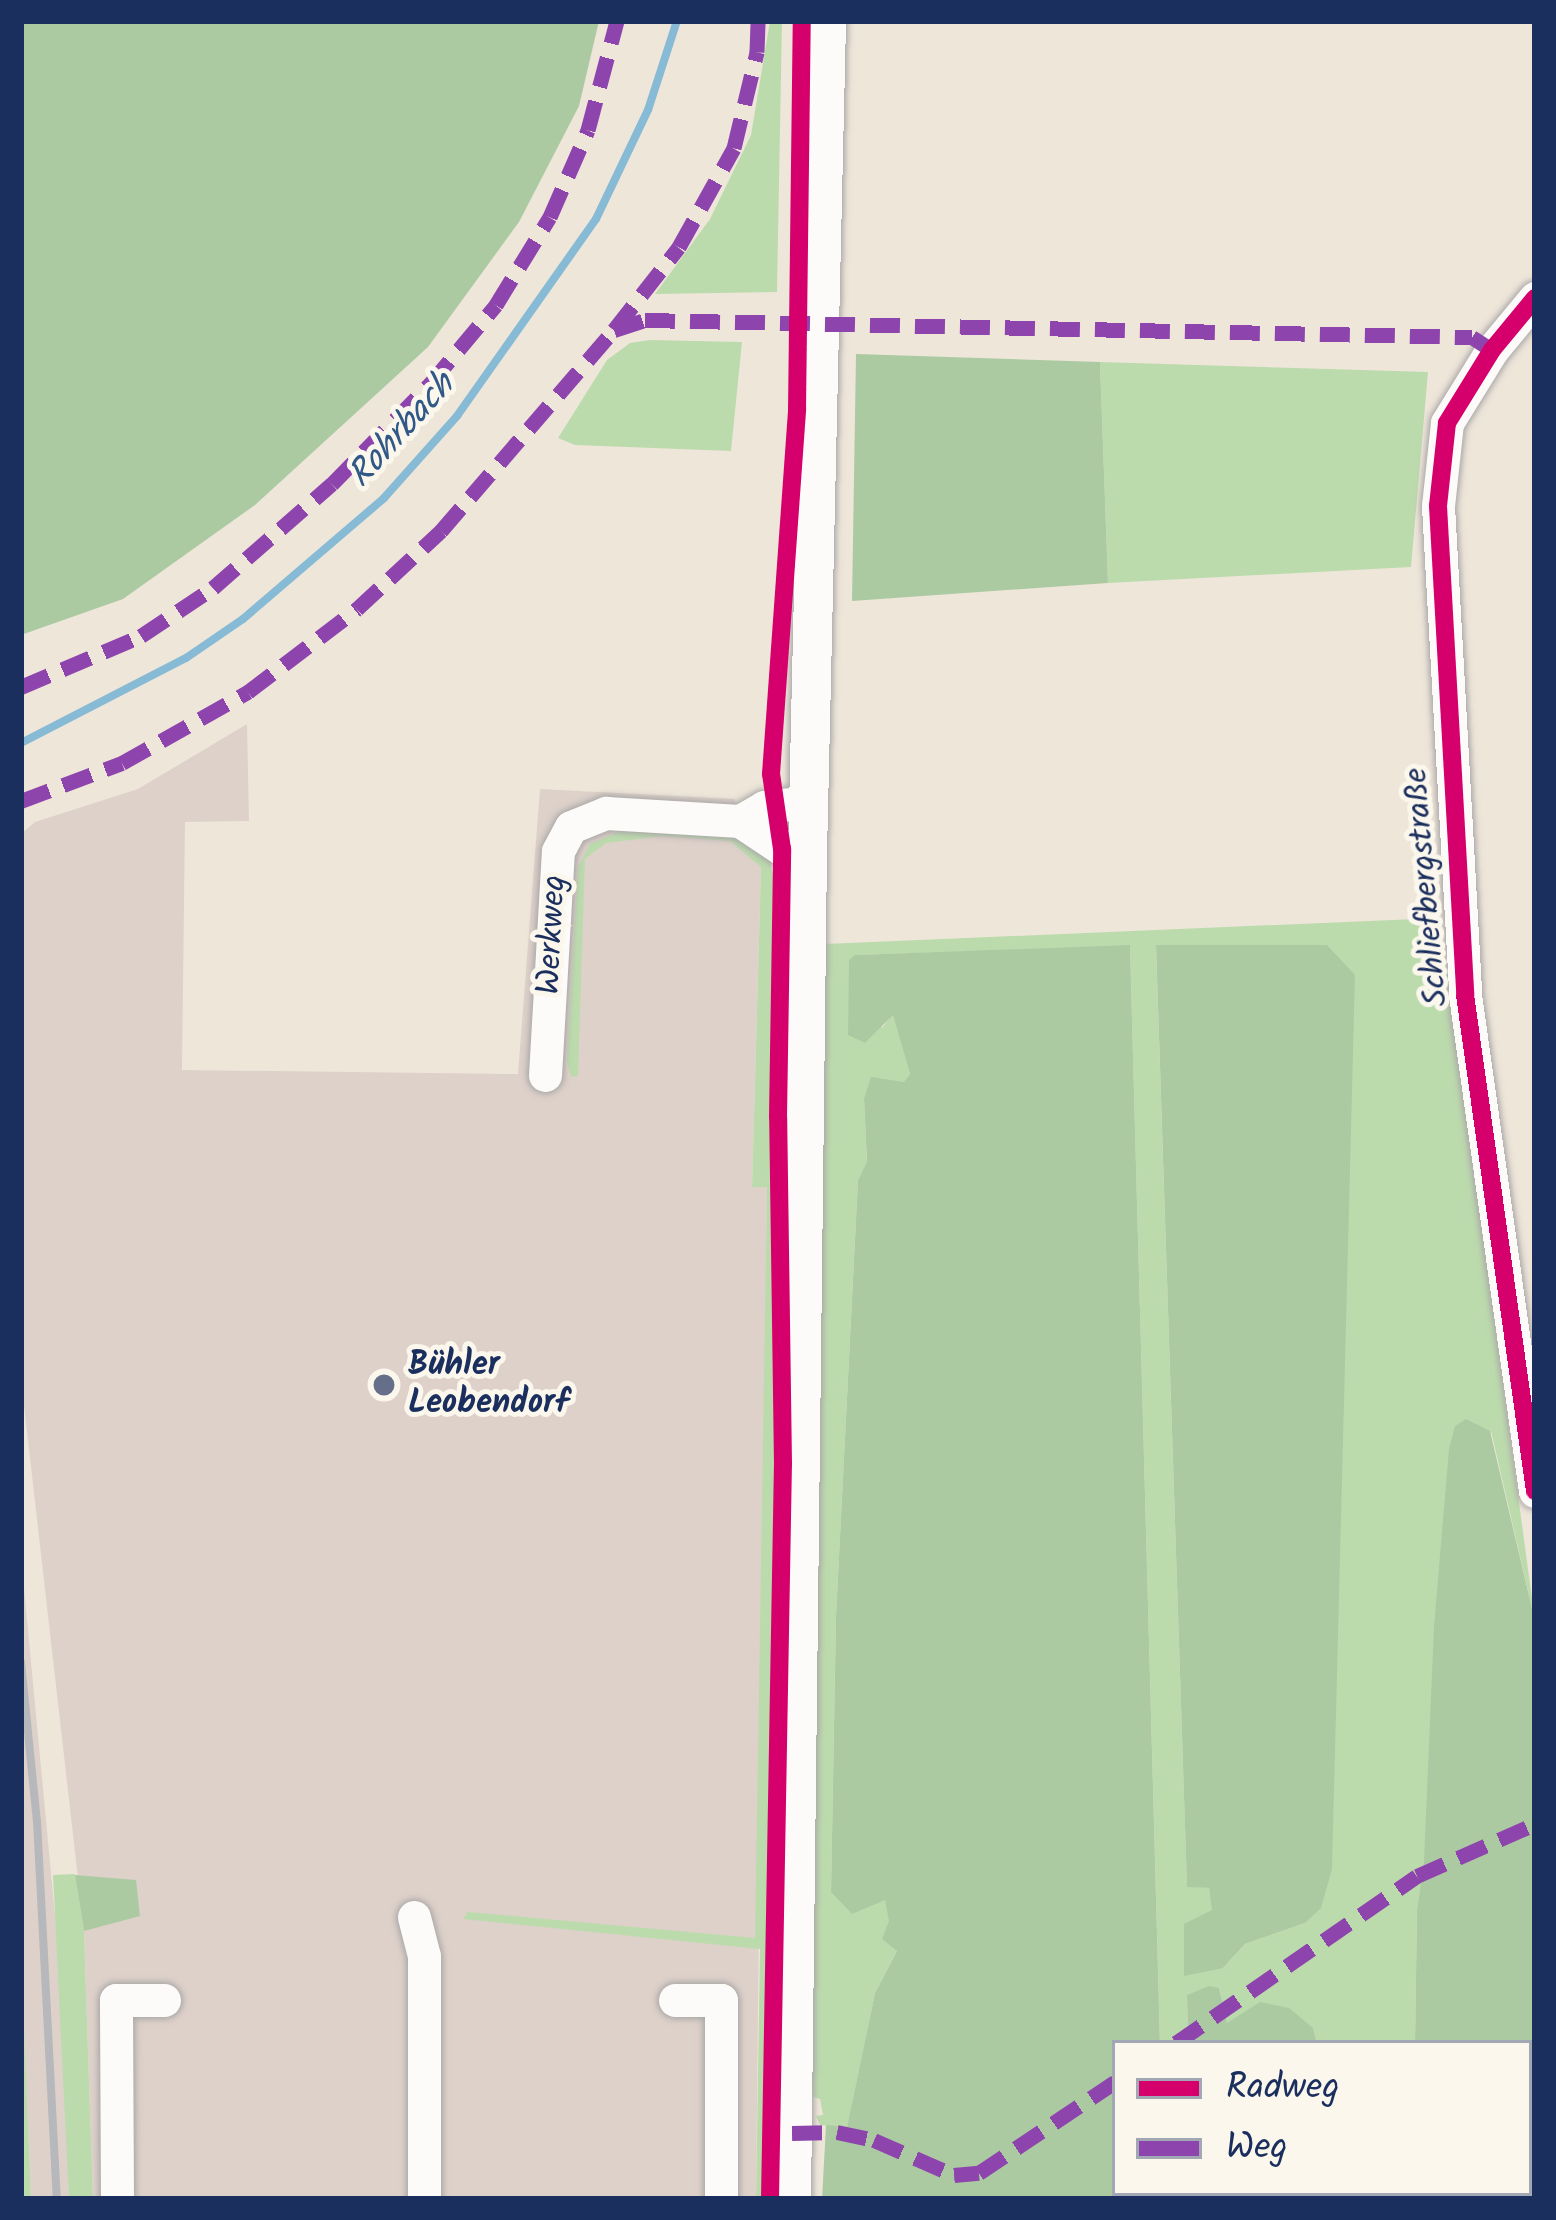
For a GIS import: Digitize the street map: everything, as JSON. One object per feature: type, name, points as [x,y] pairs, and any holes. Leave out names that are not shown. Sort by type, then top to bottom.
[{"type":"main road","points":[[791,2199],[807,853],[826,21]]},
{"type":"street","name":"Schliefbergstraße","points":[[1534,301],[1492,350],[1447,423],[1438,506],[1450,808],[1466,995],[1535,1491]]},
{"type":"street","points":[[807,853],[782,849],[740,820],[764,807],[808,802]]},
{"type":"street","name":"Werkweg","points":[[544,1075],[558,851],[571,827],[606,813],[740,820]]},
{"type":"street","points":[[414,1917],[424,1956],[424,2199]]},
{"type":"street","points":[[117,2199],[116,2000],[164,2000]]},
{"type":"street","points":[[675,2000],[721,2000],[722,2199]]},
{"type":"shaded area","points":[[247,724],[249,821],[185,822],[182,1070],[518,1074],[540,789],[734,799],[761,867],[752,1186],[767,1187],[756,2199],[93,2199],[84,1931],[21,1379],[21,834],[35,822],[138,789]]},
{"type":"shaded area","points":[[21,1556],[63,2000],[69,2199],[31,2199],[21,1967]]},
{"type":"green space","points":[[21,21],[599,21],[579,106],[519,222],[428,347],[255,505],[123,599],[21,635]]},
{"type":"green space","points":[[770,21],[782,21],[777,292],[655,294],[710,219],[751,135]]},
{"type":"green space","points":[[742,342],[731,451],[575,445],[558,438],[607,360],[630,343]]},
{"type":"green space","points":[[856,354],[1100,362],[1108,583],[852,601]]},
{"type":"green space","points":[[1100,362],[1428,372],[1411,567],[1108,583]]},
{"type":"green space","points":[[627,828],[733,833],[770,860],[776,888],[781,1358],[767,2199],[756,2199],[760,1949],[463,1919],[468,1912],[755,1938],[767,1187],[752,1187],[761,867],[730,841],[663,836],[606,843],[585,859],[578,1076],[571,1077],[567,1061],[578,867],[590,844]]},
{"type":"green space","points":[[1440,918],[1535,1621],[1491,1431],[1417,1910],[1415,2040],[1316,2040],[1313,2028],[1227,2024],[1219,1988],[1187,1995],[1188,2040],[1160,2040],[1130,946],[855,955],[882,1028],[893,1013],[910,1074],[905,1082],[883,1082],[864,1099],[867,1163],[858,1180],[836,1616],[831,1891],[885,1899],[897,1951],[875,1993],[847,2128],[820,2125],[816,2116],[823,2115],[820,2099],[813,2097],[808,2056],[825,944]],"holes":[[[1327,945],[1305,1923],[1245,1944],[1223,1968],[1209,1888],[1187,1886],[1156,946]]]},
{"type":"green space","points":[[1130,945],[1160,2040],[1112,2040],[1112,2196],[1165,2199],[822,2199],[826,2125],[847,2127],[875,1993],[897,1951],[882,1939],[889,1921],[885,1900],[852,1914],[831,1892],[836,1616],[858,1180],[867,1162],[864,1099],[871,1077],[904,1082],[910,1074],[893,1015],[865,1043],[848,1035],[849,960],[855,955]]},
{"type":"green space","points":[[1156,945],[1327,945],[1355,975],[1332,1869],[1321,1908],[1305,1923],[1245,1944],[1223,1968],[1184,1976],[1184,1924],[1212,1910],[1209,1888],[1187,1887]]},
{"type":"green space","points":[[1466,1419],[1490,1431],[1535,1621],[1535,2199],[1413,2199],[1532,2196],[1532,2040],[1415,2040],[1417,1910],[1424,1861],[1434,1626],[1455,1426]]},
{"type":"green space","points":[[75,1874],[84,1931],[93,2199],[69,2199],[53,1875]]},
{"type":"green space","points":[[75,1875],[136,1880],[140,1916],[84,1931]]},
{"type":"green space","points":[[21,1967],[23,2002],[31,2199],[21,2199]]},
{"type":"green space","points":[[1209,1986],[1219,1988],[1227,2023],[1260,2002],[1289,2008],[1313,2028],[1316,2040],[1188,2040],[1187,1995]]},
{"type":"waterway","name":"Rohrbach","points":[[21,743],[186,658],[243,619],[384,498],[457,416],[596,219],[648,110],[677,21]]},
{"type":"railway","points":[[21,1662],[37,1821],[57,2199]]},
{"type":"marked path","points":[[21,687],[141,636],[213,588],[332,484],[430,384],[496,305],[550,217],[588,130],[617,21]]},
{"type":"marked path","points":[[614,330],[679,247],[734,148],[757,52],[758,21]]},
{"type":"marked path","points":[[21,801],[122,763],[248,692],[357,609],[441,531],[614,330],[645,320],[1472,337],[1492,350]]},
{"type":"marked path","points":[[1180,2040],[1417,1876],[1535,1824]]},
{"type":"marked path","points":[[792,2133],[837,2132],[874,2140],[954,2175],[979,2173],[1112,2084]]},
{"type":"cycle path","points":[[770,2199],[783,1464],[778,1117],[782,849],[771,774],[797,410],[802,21]]},
{"type":"cycle path","points":[[1535,298],[1492,350],[1447,423],[1438,506],[1465,995],[1535,1491]]},
{"type":"place","name":"Bühler Leobendorf","points":[[384,1385]]}]
